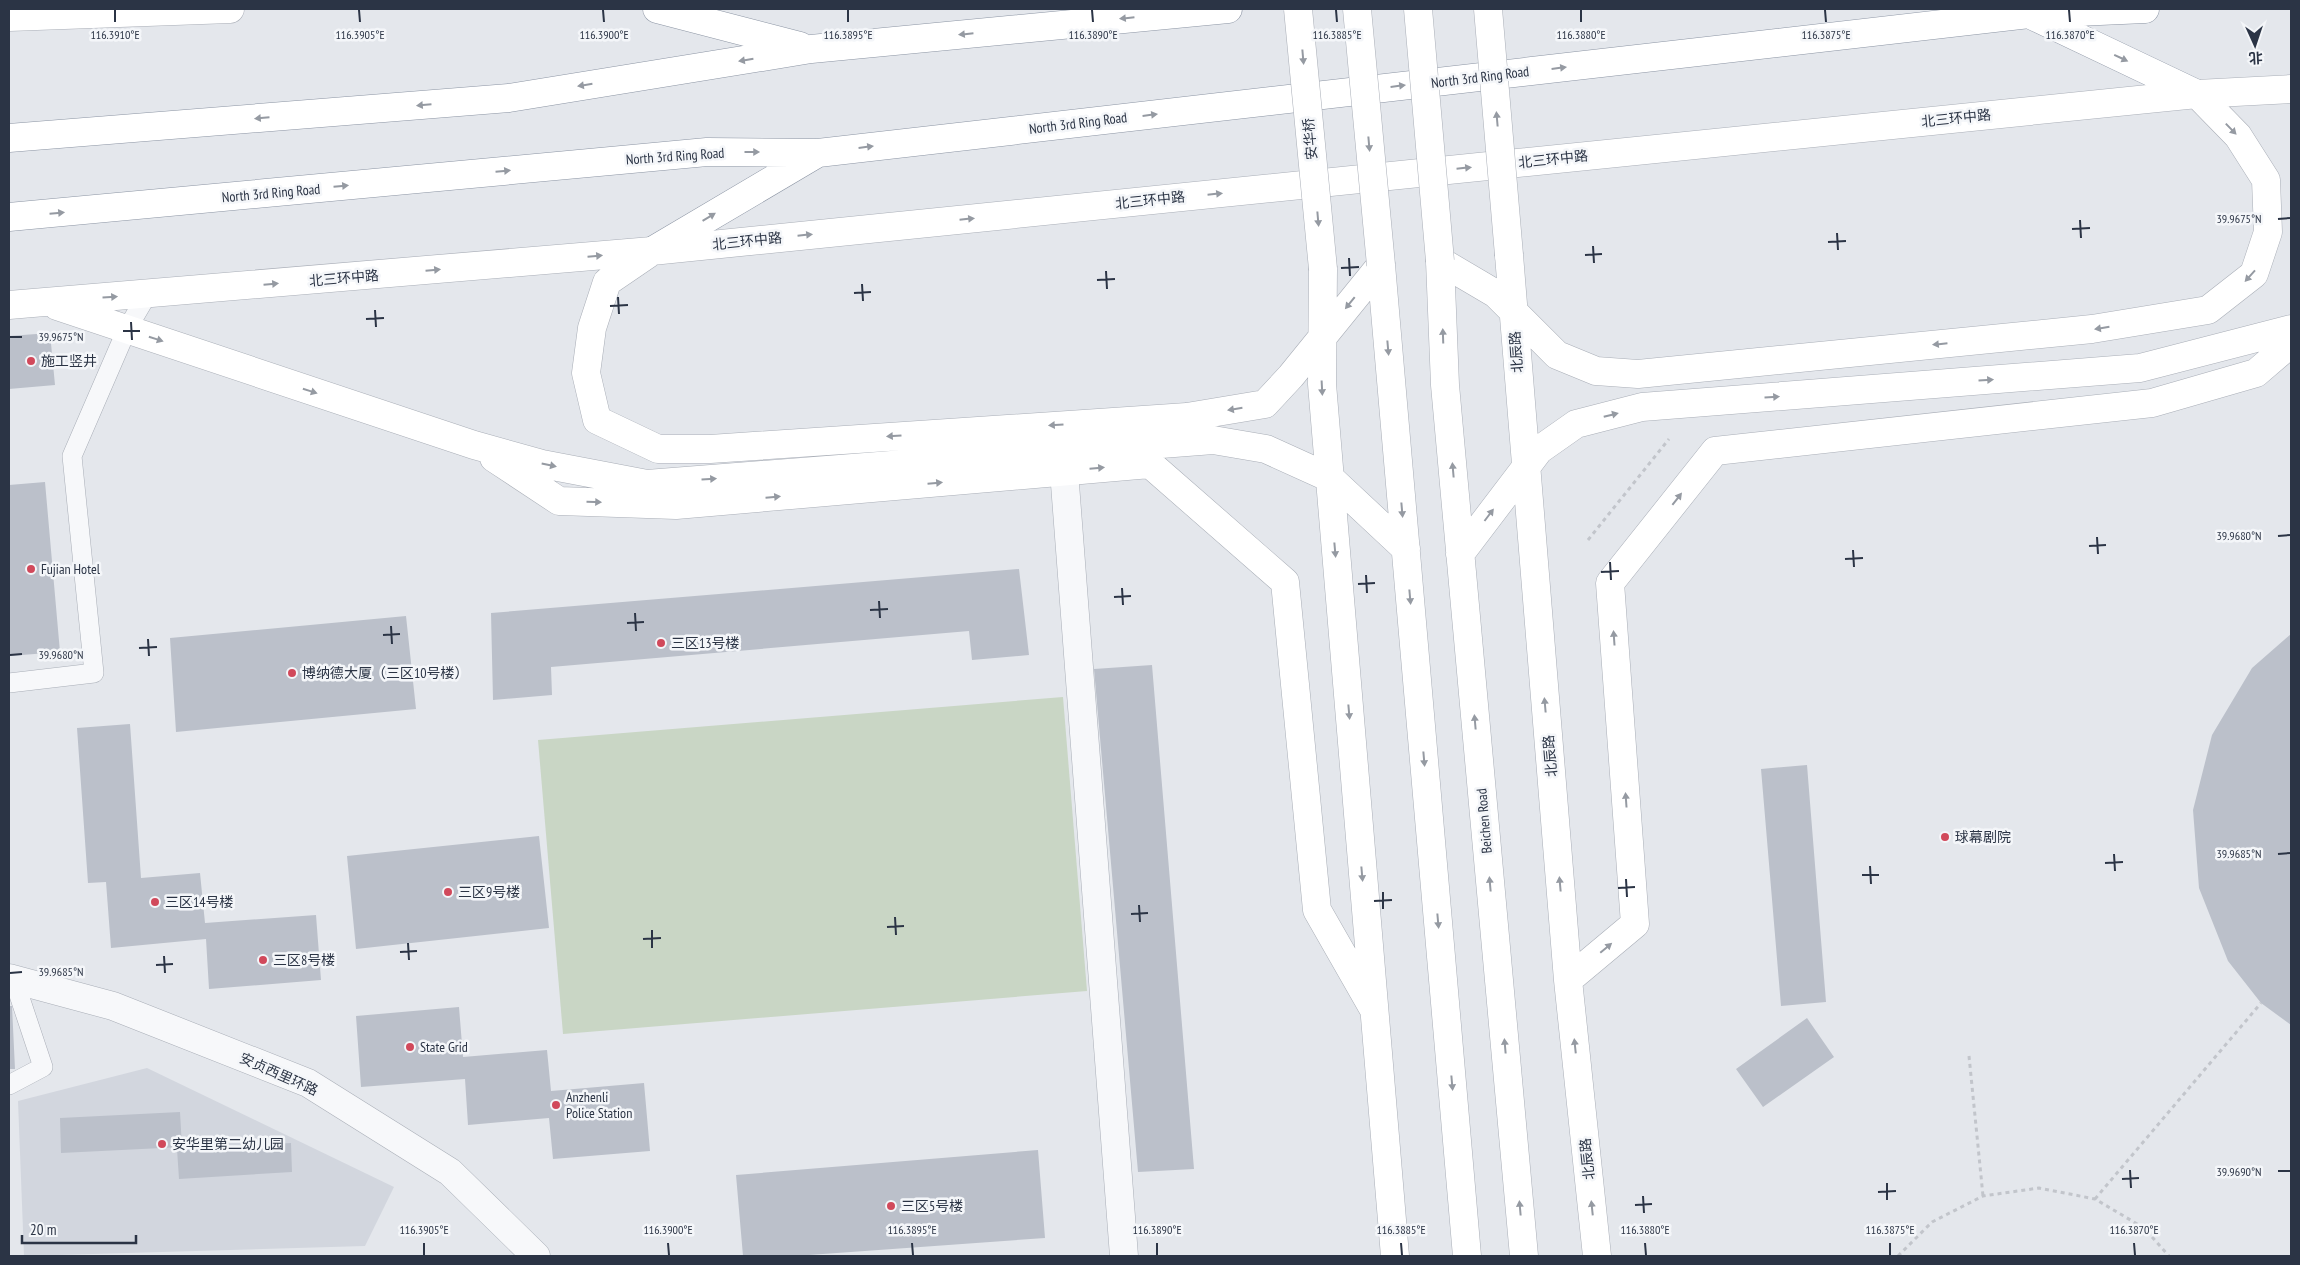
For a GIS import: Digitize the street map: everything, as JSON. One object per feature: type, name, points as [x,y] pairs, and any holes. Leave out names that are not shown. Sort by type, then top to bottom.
[{"type":"main road","points":[[9,17],[230,9]]},
{"type":"main road","points":[[657,9],[811,49]]},
{"type":"main road","points":[[9,138],[509,98],[811,49],[1228,9]]},
{"type":"main road","name":"安华桥","points":[[1298,9],[1323,269],[1322,338]]},
{"type":"main road","points":[[1357,9],[1467,1256]]},
{"type":"main road","points":[[1418,9],[1440,260],[1445,385],[1460,554]]},
{"type":"main road","name":"北辰路","points":[[1488,9],[1568,980],[1597,1256]]},
{"type":"main road","name":"North 3rd Ring Road","points":[[9,217],[707,152],[818,153],[2029,14],[2145,9]]},
{"type":"main road","points":[[1440,260],[1496,294],[1557,355],[1596,371],[1638,374],[2092,329],[2208,310],[2254,274],[2268,232],[2266,180],[2238,136],[2197,94],[2029,14]]},
{"type":"main road","name":"北三环中路","points":[[9,305],[147,295],[652,251],[2197,94],[2291,89]]},
{"type":"main road","points":[[818,153],[652,251],[607,282],[592,328],[586,373],[598,420],[658,450],[710,449],[1187,417],[1265,404],[1291,376],[1380,265]]},
{"type":"main road","points":[[44,302],[474,445],[542,464],[647,484],[1213,440],[1266,449],[1330,478],[1406,549]]},
{"type":"main road","points":[[1460,554],[1539,450],[1576,424],[1642,407],[2140,368],[2291,328]]},
{"type":"main road","points":[[1322,338],[1322,384],[1395,1256]]},
{"type":"main road","points":[[1568,980],[1635,924],[1610,583],[1715,451],[2152,403],[2256,373],[2291,343]]},
{"type":"main road","points":[[474,445],[559,501],[676,505],[1150,464],[1285,582],[1317,910],[1373,1008]]},
{"type":"main road","name":"Beichen Road","points":[[1460,554],[1524,1256]]},
{"type":"street","points":[[1064,471],[1124,1256]]},
{"type":"street","name":"安贞西里环路","points":[[12,979],[113,1006],[308,1083],[450,1172],[536,1256]]},
{"type":"lane","points":[[9,682],[94,673],[72,456],[127,329],[147,295]]},
{"type":"lane","points":[[9,1085],[42,1067],[12,979]]},
{"type":"path","points":[[1588,540],[1671,437]]},
{"type":"path","points":[[2095,1199],[2261,1002]]},
{"type":"path","points":[[1969,1056],[1982,1196]]},
{"type":"path","points":[[1898,1256],[1932,1222],[1982,1196],[2039,1188],[2095,1199],[2144,1228],[2169,1256]]},
{"type":"shaded area","name":"安华里第二幼儿园","points":[[147,1068],[394,1187],[365,1246],[24,1256],[18,1101]]},
{"type":"green space","points":[[1063,697],[1087,991],[563,1034],[538,740]]},
{"type":"building","name":"施工竖井","points":[[50,333],[55,385],[9,389],[9,336]]},
{"type":"building","name":"Fujian Hotel","points":[[45,482],[60,652],[9,656],[9,485]]},
{"type":"building","name":"三区13号楼","points":[[1019,569],[1029,655],[972,660],[969,631],[551,667],[552,695],[493,700],[491,613]]},
{"type":"building","name":"博纳德大厦（三区10号楼）","points":[[406,616],[416,709],[176,732],[170,638]]},
{"type":"building","points":[[2291,634],[2291,1025],[2261,1003],[2228,961],[2199,888],[2193,810],[2212,735],[2252,668]]},
{"type":"building","points":[[1152,665],[1194,1169],[1138,1172],[1094,669]]},
{"type":"building","points":[[130,724],[141,878],[200,873],[205,923],[316,915],[321,980],[209,989],[206,939],[111,948],[106,882],[88,883],[77,728]]},
{"type":"building","points":[[1807,765],[1826,1002],[1781,1006],[1761,769]]},
{"type":"building","name":"三区9号楼","points":[[539,836],[549,928],[356,949],[347,856]]},
{"type":"building","points":[[9,1006],[12,1006],[15,1069],[9,1069]]},
{"type":"building","name":"Anzhenli Police Station","points":[[459,1007],[463,1057],[547,1050],[551,1091],[644,1083],[650,1151],[553,1159],[549,1118],[468,1125],[465,1079],[361,1087],[356,1016]]},
{"type":"building","points":[[1807,1018],[1834,1057],[1763,1107],[1736,1069]]},
{"type":"building","points":[[180,1112],[182,1147],[61,1153],[60,1118]]},
{"type":"building","points":[[291,1143],[292,1172],[179,1179],[177,1149]]},
{"type":"building","name":"三区5号楼","points":[[1038,1150],[1045,1238],[795,1256],[743,1256],[736,1175]]},
{"type":"place","name":"施工竖井","points":[[31,361]]},
{"type":"place","name":"Fujian Hotel","points":[[31,569]]},
{"type":"place","name":"三区13号楼","points":[[661,643]]},
{"type":"place","name":"博纳德大厦（三区10号楼）","points":[[292,673]]},
{"type":"place","name":"球幕剧院","points":[[1945,837]]},
{"type":"place","name":"三区9号楼","points":[[448,892]]},
{"type":"place","name":"三区14号楼","points":[[155,902]]},
{"type":"place","name":"三区8号楼","points":[[263,960]]},
{"type":"place","name":"State Grid","points":[[410,1047]]},
{"type":"place","name":"Anzhenli Police Station","points":[[556,1105]]},
{"type":"place","name":"安华里第二幼儿园","points":[[162,1144]]},
{"type":"place","name":"三区5号楼","points":[[891,1206]]}]
